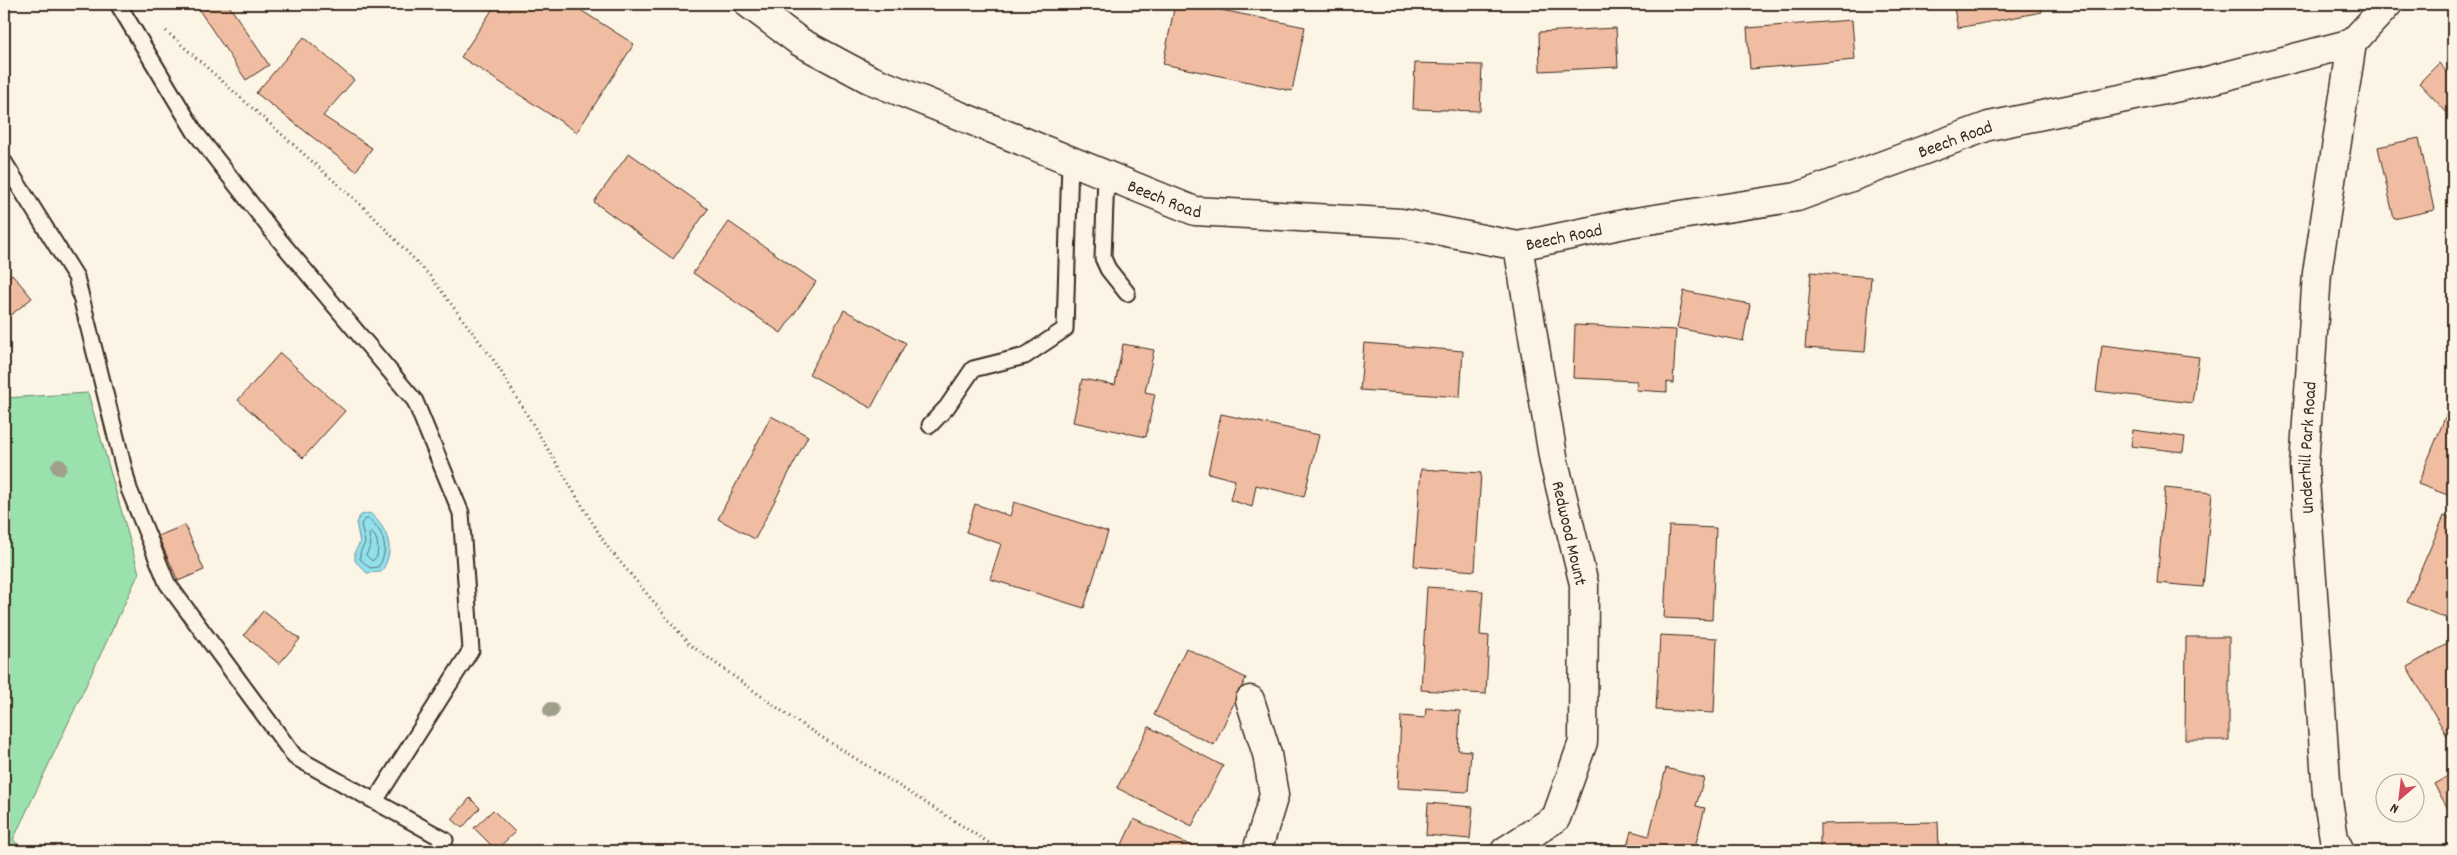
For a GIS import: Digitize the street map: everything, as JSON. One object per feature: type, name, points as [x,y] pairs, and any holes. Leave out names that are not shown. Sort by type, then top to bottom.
[{"type":"street","name":"Beech Road","points":[[749,4],[800,42],[869,80],[1195,211],[1401,223],[1518,246],[1628,222],[1797,197],[1989,126],[2203,82],[2352,43]]},
{"type":"street","points":[[2352,43],[2388,4]]},
{"type":"street","name":"Underhill Park Road","points":[[2340,851],[2334,838],[2326,794],[2304,466],[2318,273],[2352,43]]},
{"type":"street","name":"Redwood Mount","points":[[1505,851],[1556,818],[1583,742],[1584,584],[1554,462],[1518,246]]},
{"type":"street","points":[[1250,700],[1267,754],[1274,795],[1257,851]]},
{"type":"lane","points":[[118,4],[195,132],[276,236],[415,401],[461,513],[471,650],[375,801]]},
{"type":"lane","points":[[930,425],[947,407],[973,368],[1025,356],[1064,329],[1070,161]]},
{"type":"lane","points":[[4,162],[76,277],[128,489],[167,582],[296,757],[445,840]]},
{"type":"lane","points":[[1106,175],[1103,258],[1108,270],[1127,293]]},
{"type":"path","points":[[166,30],[371,214],[430,276],[495,362],[606,545],[689,644],[793,720],[1002,851]]},
{"type":"green space","points":[[88,393],[139,573],[13,840],[26,851],[4,851],[4,398]]},
{"type":"water","points":[[370,513],[382,526],[389,549],[386,564],[381,572],[367,573],[355,561],[355,551],[360,543],[356,522],[361,515]]},
{"type":"building","points":[[195,4],[228,4],[269,65],[246,80]]},
{"type":"building","points":[[496,4],[571,4],[634,44],[577,132],[461,57]]},
{"type":"building","points":[[1175,4],[1192,4],[1305,27],[1292,91],[1163,64]]},
{"type":"building","points":[[1953,4],[2040,4],[2042,12],[1958,28]]},
{"type":"building","points":[[1852,20],[1855,60],[1750,69],[1747,28]]},
{"type":"building","points":[[1616,28],[1618,67],[1540,71],[1539,32]]},
{"type":"building","points":[[304,37],[354,80],[323,116],[372,148],[356,171],[256,93]]},
{"type":"building","points":[[1415,63],[1482,65],[1480,111],[1413,109]]},
{"type":"building","points":[[2439,63],[2453,79],[2453,119],[2419,83]]},
{"type":"building","points":[[2419,138],[2434,210],[2394,219],[2378,147]]},
{"type":"building","points":[[629,153],[708,209],[673,259],[594,202]]},
{"type":"building","points":[[729,222],[816,282],[781,333],[693,273]]},
{"type":"building","points":[[1811,272],[1871,277],[1865,352],[1805,348]]},
{"type":"building","points":[[12,274],[32,298],[11,315],[4,306],[4,281]]},
{"type":"building","points":[[1684,291],[1750,304],[1743,341],[1677,328]]},
{"type":"building","points":[[844,310],[906,343],[871,408],[809,374]]},
{"type":"building","points":[[1575,325],[1676,330],[1673,383],[1667,382],[1667,392],[1636,390],[1637,381],[1573,378]]},
{"type":"building","points":[[1364,343],[1463,351],[1460,397],[1360,390]]},
{"type":"building","points":[[1123,344],[1154,350],[1145,392],[1155,394],[1146,437],[1073,422],[1082,379],[1115,385]]},
{"type":"building","points":[[2102,345],[2199,357],[2192,403],[2096,391]]},
{"type":"building","points":[[280,353],[345,411],[303,458],[238,400]]},
{"type":"building","points":[[2453,398],[2453,497],[2418,484]]},
{"type":"building","points":[[1221,414],[1319,435],[1304,497],[1256,485],[1252,507],[1230,500],[1235,480],[1208,473]]},
{"type":"building","points":[[771,416],[808,436],[755,539],[718,519]]},
{"type":"building","points":[[2133,430],[2185,437],[2183,452],[2131,446]]},
{"type":"building","points":[[1421,469],[1481,473],[1475,571],[1414,566]]},
{"type":"building","points":[[2165,488],[2212,493],[2203,587],[2157,583]]},
{"type":"building","points":[[1014,502],[1108,532],[1084,608],[990,579],[1001,544],[966,532],[975,504],[1010,516]]},
{"type":"building","points":[[2444,516],[2453,520],[2453,599],[2445,618],[2407,602]]},
{"type":"building","points":[[185,525],[204,570],[178,581],[158,536]]},
{"type":"building","points":[[1669,526],[1716,528],[1712,620],[1664,618]]},
{"type":"building","points":[[1427,587],[1483,591],[1480,635],[1489,636],[1486,694],[1421,690]]},
{"type":"building","points":[[263,611],[300,639],[279,664],[244,635]]},
{"type":"building","points":[[1660,635],[1717,638],[1714,713],[1656,710]]},
{"type":"building","points":[[2186,637],[2229,637],[2229,740],[2185,740]]},
{"type":"building","points":[[2449,643],[2453,650],[2453,746],[2407,667]]},
{"type":"building","points":[[1186,648],[1246,678],[1214,745],[1154,715]]},
{"type":"building","points":[[1426,708],[1460,711],[1458,750],[1471,751],[1468,792],[1398,788],[1401,716],[1425,718]]},
{"type":"building","points":[[1149,727],[1223,766],[1192,826],[1117,788]]},
{"type":"building","points":[[1666,768],[1704,778],[1696,806],[1705,808],[1694,851],[1626,851],[1631,831],[1649,836]]},
{"type":"building","points":[[2453,773],[2453,804],[2447,807],[2434,784]]},
{"type":"building","points":[[470,798],[480,808],[462,828],[452,819]]},
{"type":"building","points":[[1428,803],[1473,807],[1470,839],[1426,835]]},
{"type":"building","points":[[493,810],[515,832],[496,850],[474,828]]},
{"type":"building","points":[[1134,819],[1196,848],[1195,851],[1119,851]]},
{"type":"building","points":[[1938,822],[1939,851],[1820,851],[1820,824]]}]
